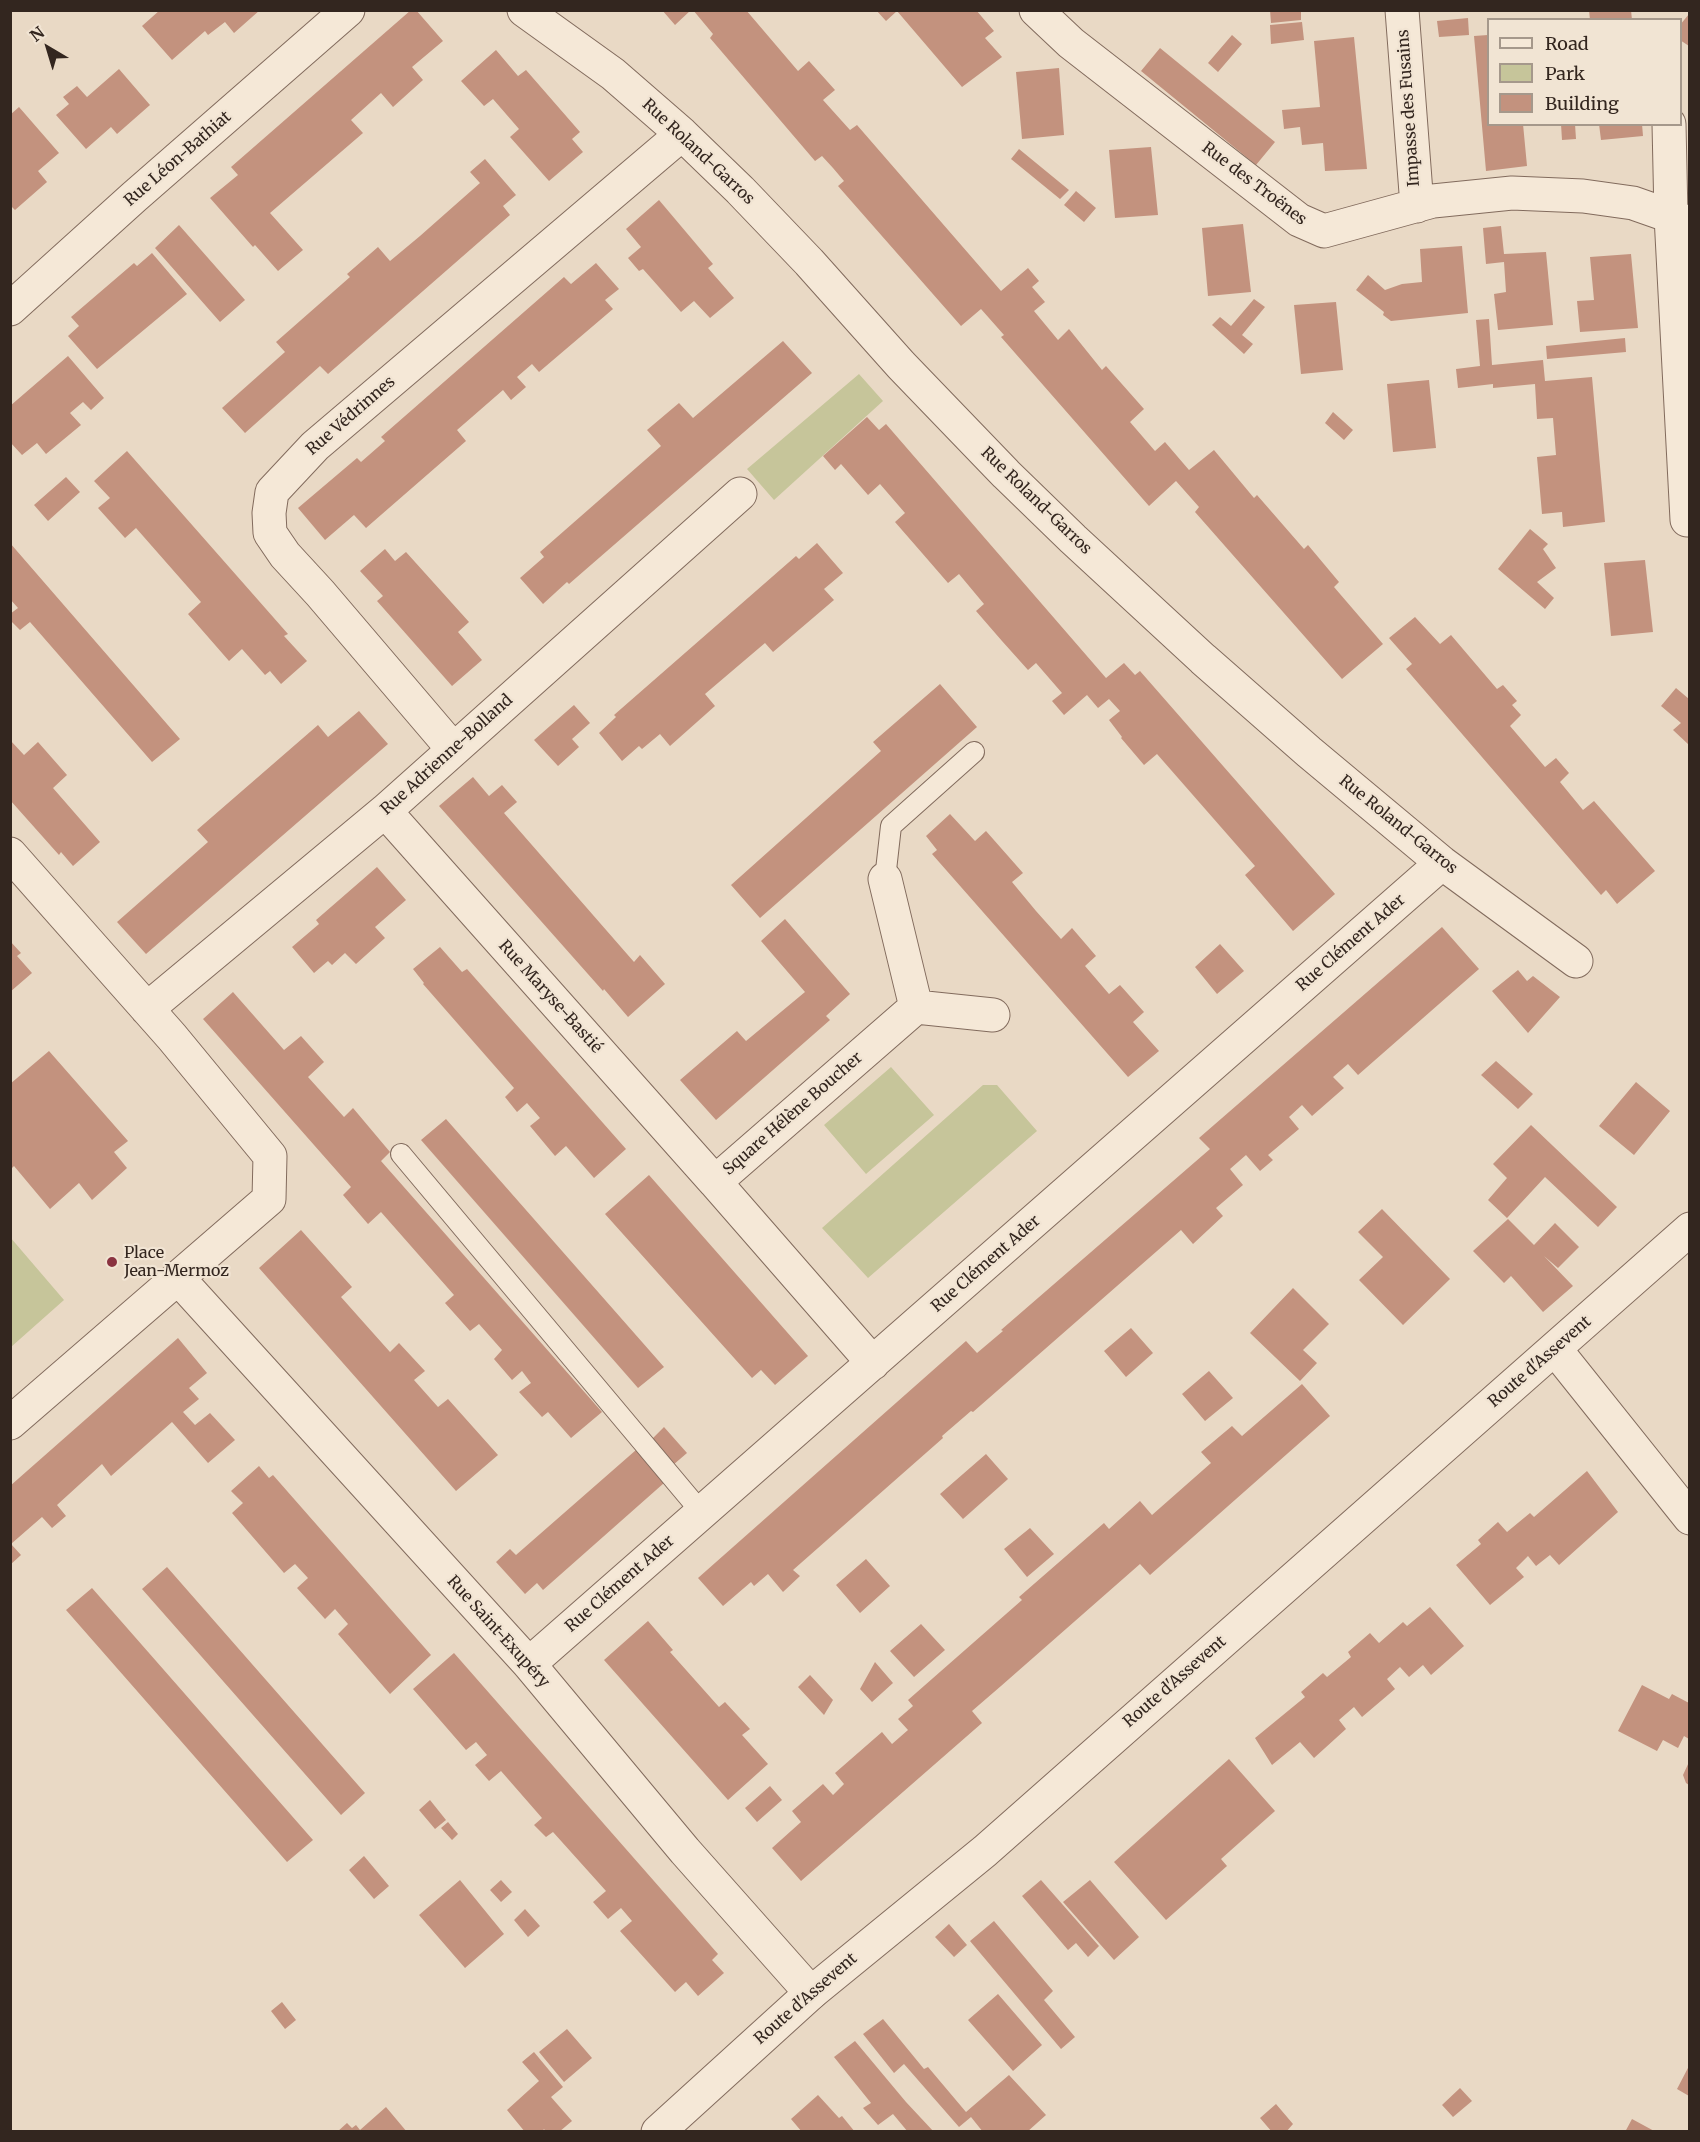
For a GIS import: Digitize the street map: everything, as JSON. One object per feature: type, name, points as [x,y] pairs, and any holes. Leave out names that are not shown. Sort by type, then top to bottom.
[{"type":"street","name":"Rue Léon-Bathiat","points":[[10,309],[348,10]]},
{"type":"street","name":"Rue Roland-Garros","points":[[524,10],[613,74],[682,134],[809,262],[925,390],[1006,474],[1073,539],[1309,752],[1442,863],[1576,961]]},
{"type":"street","name":"Rue des Troënes","points":[[1036,10],[1071,43],[1299,220],[1324,231],[1433,201],[1512,193],[1583,196],[1633,203],[1680,219]]},
{"type":"street","name":"Impasse des Fusains","points":[[1402,10],[1417,206]]},
{"type":"street","points":[[1670,126],[1680,219],[1687,520]]},
{"type":"street","name":"Rue Védrinnes","points":[[453,749],[285,555],[270,533],[268,513],[272,492],[315,446],[682,134]]},
{"type":"street","name":"Rue Adrienne-Bolland","points":[[147,1009],[385,811],[741,494]]},
{"type":"street","name":"Rue Maryse-Bastié","points":[[385,811],[715,1182]]},
{"type":"street","points":[[10,854],[147,1009],[270,1156],[269,1199],[10,1423]]},
{"type":"street","name":"Rue Clément Ader","points":[[529,1664],[1442,863]]},
{"type":"street","points":[[885,879],[916,1007],[993,1015]]},
{"type":"street","name":"Square Hélène Boucher","points":[[873,1363],[715,1182],[916,1007]]},
{"type":"street","name":"Route d'Assevent","points":[[658,2132],[811,1993],[985,1851],[1689,1229]]},
{"type":"street","name":"Rue Saint-Exupéry","points":[[178,1278],[529,1664],[685,1851],[811,1993]]},
{"type":"street","points":[[1555,1349],[1689,1518]]},
{"type":"lane","points":[[885,879],[891,826],[974,752]]},
{"type":"lane","points":[[401,1154],[702,1513]]},
{"type":"green space","points":[[859,374],[883,401],[774,500],[747,469]]},
{"type":"green space","points":[[891,1067],[934,1115],[866,1174],[824,1125]]},
{"type":"green space","points":[[983,1085],[997,1085],[1037,1131],[868,1278],[822,1228]]},
{"type":"green space","points":[[10,1237],[64,1300],[11,1347],[10,1347]]},
{"type":"building","points":[[160,10],[260,10],[234,33],[225,22],[208,35],[205,31],[172,60],[142,26]]},
{"type":"building","points":[[411,10],[416,10],[443,41],[412,67],[423,80],[393,107],[381,93],[351,120],[363,133],[270,213],[303,250],[278,271],[255,245],[253,247],[210,198],[238,175],[231,167]]},
{"type":"building","points":[[662,10],[691,10],[675,25]]},
{"type":"building","points":[[693,10],[746,10],[798,71],[809,61],[835,90],[823,100],[850,130],[857,125],[1001,291],[1028,268],[1039,281],[1032,287],[1045,302],[1034,311],[1058,340],[1069,329],[1102,370],[1106,366],[1144,409],[1130,422],[1155,451],[1165,442],[1189,470],[1214,450],[1254,498],[1257,495],[1304,549],[1308,545],[1339,582],[1334,587],[1383,644],[1342,679],[1195,512],[1199,507],[1176,481],[1149,506],[1001,337],[1004,335],[981,309],[961,326],[838,186],[844,181],[833,168],[822,156],[815,161],[710,38],[713,34]]},
{"type":"building","points":[[876,10],[976,10],[994,31],[985,38],[1002,57],[962,87],[897,11],[886,21]]},
{"type":"building","points":[[1270,10],[1301,10],[1301,20],[1271,23]]},
{"type":"building","points":[[1589,10],[1631,10],[1632,18],[1590,18]]},
{"type":"building","points":[[1689,14],[1689,46],[1682,41],[1682,23]]},
{"type":"building","points":[[1468,18],[1469,35],[1439,37],[1437,21]]},
{"type":"building","points":[[1302,22],[1304,40],[1271,44],[1270,25]]},
{"type":"building","points":[[1232,35],[1242,44],[1218,72],[1208,63]]},
{"type":"building","points":[[1487,35],[1487,126],[1523,126],[1527,166],[1486,171],[1474,36]]},
{"type":"building","points":[[1354,37],[1367,169],[1325,171],[1323,143],[1302,145],[1300,127],[1284,129],[1282,110],[1320,107],[1314,41]]},
{"type":"building","points":[[1160,48],[1275,142],[1256,165],[1141,71]]},
{"type":"building","points":[[496,50],[518,76],[526,70],[580,132],[572,139],[583,152],[549,181],[510,137],[519,129],[493,99],[484,106],[461,81]]},
{"type":"building","points":[[1059,68],[1064,135],[1022,139],[1016,72]]},
{"type":"building","points":[[119,69],[150,105],[117,134],[111,127],[86,149],[56,115],[69,104],[63,97],[77,86],[87,97]]},
{"type":"building","points":[[19,107],[59,153],[38,171],[47,182],[15,210],[10,205],[10,115]]},
{"type":"building","points":[[1561,126],[1575,126],[1576,139],[1562,140]]},
{"type":"building","points":[[1599,126],[1642,126],[1643,136],[1601,140]]},
{"type":"building","points":[[1151,147],[1158,215],[1115,218],[1109,150]]},
{"type":"building","points":[[1019,149],[1069,190],[1060,199],[1011,159]]},
{"type":"building","points":[[485,159],[516,195],[503,206],[510,215],[328,374],[320,366],[245,433],[222,408],[285,352],[276,342],[350,277],[347,274],[378,247],[390,261],[420,236],[480,183],[470,172]]},
{"type":"building","points":[[1076,191],[1096,208],[1084,222],[1064,205]]},
{"type":"building","points":[[659,200],[713,264],[708,268],[734,298],[710,318],[694,301],[681,312],[643,269],[639,271],[628,258],[641,247],[626,229]]},
{"type":"building","points":[[1243,224],[1251,292],[1208,296],[1202,228]]},
{"type":"building","points":[[179,225],[245,300],[220,322],[155,248]]},
{"type":"building","points":[[1501,226],[1504,254],[1546,252],[1553,325],[1498,330],[1494,294],[1506,292],[1504,262],[1486,264],[1483,228]]},
{"type":"building","points":[[1462,246],[1468,313],[1391,321],[1383,315],[1384,312],[1356,290],[1368,275],[1385,290],[1402,284],[1422,282],[1420,249]]},
{"type":"building","points":[[152,253],[187,294],[97,369],[68,336],[79,326],[71,317],[134,263],[137,266]]},
{"type":"building","points":[[1631,254],[1638,328],[1580,332],[1577,301],[1594,300],[1590,257]]},
{"type":"building","points":[[596,263],[619,289],[605,300],[613,309],[539,372],[532,364],[517,377],[526,387],[511,400],[503,390],[457,430],[466,441],[366,528],[354,515],[325,540],[298,508],[357,458],[361,462],[385,441],[381,437],[564,277],[571,284]]},
{"type":"building","points":[[1254,299],[1265,307],[1242,335],[1253,344],[1244,354],[1212,325],[1220,317],[1231,326]]},
{"type":"building","points":[[1336,302],[1343,370],[1301,374],[1294,305]]},
{"type":"building","points":[[1489,319],[1492,365],[1543,360],[1545,381],[1592,377],[1605,522],[1563,527],[1562,512],[1542,514],[1537,457],[1556,455],[1553,418],[1537,419],[1535,384],[1493,388],[1493,384],[1458,388],[1456,369],[1480,366],[1476,320]]},
{"type":"building","points":[[1625,338],[1626,352],[1547,359],[1546,346]]},
{"type":"building","points":[[783,341],[812,373],[543,604],[520,578],[544,557],[540,552],[661,446],[647,430],[679,403],[693,418]]},
{"type":"building","points":[[68,356],[104,398],[91,410],[83,402],[70,413],[81,425],[46,454],[37,443],[22,455],[10,442],[10,406]]},
{"type":"building","points":[[1429,380],[1436,448],[1393,452],[1387,384]]},
{"type":"building","points":[[1333,412],[1353,430],[1344,440],[1325,423]]},
{"type":"building","points":[[867,417],[879,430],[886,424],[1106,678],[1124,663],[1135,675],[1140,671],[1335,894],[1293,931],[1245,875],[1255,866],[1157,754],[1144,765],[1121,738],[1109,720],[1120,711],[1109,699],[1098,708],[1087,695],[1064,715],[1052,701],[1062,693],[1036,663],[1028,670],[976,611],[984,604],[959,574],[948,583],[895,522],[905,513],[880,484],[868,495],[841,464],[835,470],[823,456]]},
{"type":"building","points":[[127,451],[288,634],[284,636],[307,661],[281,684],[270,671],[265,675],[242,649],[229,661],[188,614],[201,602],[136,528],[125,538],[98,508],[110,498],[94,481]]},
{"type":"building","points":[[66,477],[80,492],[48,521],[34,505]]},
{"type":"building","points":[[1530,529],[1548,544],[1543,549],[1556,568],[1537,582],[1554,598],[1545,609],[1498,569]]},
{"type":"building","points":[[10,543],[180,739],[152,762],[30,622],[20,630],[10,620],[10,614],[18,608],[10,599]]},
{"type":"building","points":[[817,543],[843,573],[824,589],[834,600],[773,652],[765,643],[705,694],[715,706],[670,746],[660,734],[642,749],[639,746],[622,761],[599,733],[616,717],[614,715],[796,556],[799,559]]},
{"type":"building","points":[[385,549],[395,561],[406,552],[469,622],[458,632],[482,660],[452,686],[377,601],[383,596],[360,571]]},
{"type":"building","points":[[1645,560],[1653,632],[1611,636],[1604,563]]},
{"type":"building","points":[[1415,617],[1440,644],[1451,635],[1497,689],[1503,685],[1517,701],[1512,705],[1521,715],[1510,726],[1545,767],[1556,758],[1569,773],[1560,782],[1583,810],[1594,801],[1655,871],[1617,904],[1606,890],[1601,895],[1406,669],[1412,664],[1389,638]]},
{"type":"building","points":[[940,684],[977,727],[760,918],[731,885],[881,751],[873,742]]},
{"type":"building","points":[[1676,688],[1689,699],[1689,745],[1673,730],[1681,723],[1661,706]]},
{"type":"building","points":[[574,705],[590,723],[572,739],[579,747],[558,766],[534,740]]},
{"type":"building","points":[[359,711],[388,744],[146,954],[117,922],[208,842],[197,830],[318,725],[328,737]]},
{"type":"building","points":[[10,740],[24,755],[38,742],[67,775],[53,788],[100,842],[73,866],[61,852],[59,855],[10,800]]},
{"type":"building","points":[[473,777],[489,796],[502,785],[517,802],[504,813],[634,962],[640,955],[665,984],[628,1017],[439,806]]},
{"type":"building","points":[[950,814],[975,841],[986,831],[1023,873],[1012,882],[1036,911],[1061,939],[1072,928],[1096,956],[1085,966],[1109,994],[1120,985],[1144,1012],[1133,1022],[1159,1051],[1128,1077],[932,854],[937,850],[926,836]]},
{"type":"building","points":[[377,867],[406,900],[375,927],[385,938],[356,964],[345,953],[332,965],[328,961],[314,973],[292,947],[319,924],[316,920]]},
{"type":"building","points":[[785,919],[850,994],[826,1016],[830,1020],[716,1120],[680,1080],[737,1031],[746,1041],[805,992],[761,941]]},
{"type":"building","points":[[1442,927],[1479,969],[1358,1075],[1348,1064],[1333,1077],[1344,1088],[1312,1116],[1302,1105],[1289,1117],[1299,1129],[1268,1155],[1273,1160],[1260,1171],[1246,1155],[1230,1169],[1243,1185],[1216,1208],[1223,1216],[1193,1244],[1181,1230],[973,1412],[971,1411],[942,1436],[943,1438],[793,1570],[800,1576],[783,1592],[768,1574],[754,1586],[751,1582],[723,1606],[698,1578],[966,1341],[977,1353],[1003,1331],[1001,1330],[1210,1149],[1199,1138]]},
{"type":"building","points":[[10,941],[21,953],[17,956],[32,973],[10,992]]},
{"type":"building","points":[[1220,944],[1244,971],[1217,994],[1195,967]]},
{"type":"building","points":[[440,947],[462,972],[467,969],[626,1149],[594,1178],[566,1146],[555,1156],[530,1126],[540,1118],[527,1103],[517,1112],[505,1097],[514,1088],[423,984],[413,969]]},
{"type":"building","points":[[1518,970],[1527,981],[1533,976],[1560,997],[1528,1033],[1492,991]]},
{"type":"building","points":[[233,992],[284,1050],[301,1036],[324,1062],[308,1077],[344,1117],[353,1108],[390,1152],[381,1161],[602,1412],[571,1438],[548,1412],[542,1417],[519,1392],[531,1383],[522,1371],[512,1380],[494,1359],[502,1350],[479,1324],[470,1331],[445,1303],[454,1295],[381,1212],[368,1224],[343,1195],[351,1187],[203,1019]]},
{"type":"building","points":[[49,1051],[128,1141],[114,1152],[127,1168],[92,1200],[79,1183],[50,1209],[14,1166],[10,1170],[10,1084]]},
{"type":"building","points":[[1496,1061],[1533,1094],[1518,1109],[1481,1075]]},
{"type":"building","points":[[1636,1082],[1670,1111],[1634,1155],[1599,1126]]},
{"type":"building","points":[[446,1119],[664,1367],[638,1388],[421,1140]]},
{"type":"building","points":[[1531,1125],[1617,1207],[1598,1227],[1545,1177],[1507,1218],[1488,1200],[1507,1178],[1493,1164]]},
{"type":"building","points":[[649,1175],[808,1356],[775,1385],[761,1370],[752,1378],[605,1214]]},
{"type":"building","points":[[1382,1209],[1450,1279],[1403,1325],[1359,1280],[1383,1257],[1358,1232]]},
{"type":"building","points":[[1508,1219],[1534,1245],[1555,1223],[1579,1247],[1558,1268],[1544,1256],[1573,1286],[1543,1312],[1511,1276],[1504,1283],[1473,1251]]},
{"type":"building","points":[[301,1230],[352,1287],[341,1297],[390,1352],[399,1343],[425,1371],[414,1380],[438,1407],[448,1399],[498,1455],[456,1491],[259,1268]]},
{"type":"building","points":[[1293,1288],[1329,1324],[1303,1350],[1317,1363],[1300,1381],[1250,1333]]},
{"type":"building","points":[[1131,1328],[1153,1353],[1126,1377],[1104,1351]]},
{"type":"building","points":[[178,1338],[207,1373],[189,1388],[199,1399],[183,1412],[195,1425],[210,1413],[235,1440],[208,1463],[172,1422],[111,1476],[102,1464],[57,1505],[66,1516],[52,1528],[42,1517],[11,1544],[21,1555],[10,1565],[10,1486]]},
{"type":"building","points":[[1209,1371],[1233,1398],[1205,1421],[1182,1394]]},
{"type":"building","points":[[1302,1384],[1330,1416],[1150,1575],[1140,1564],[972,1711],[982,1723],[801,1881],[772,1848],[801,1822],[792,1811],[823,1784],[833,1795],[844,1784],[835,1773],[882,1732],[892,1744],[908,1730],[898,1719],[913,1706],[908,1700],[1022,1600],[1019,1597],[1104,1523],[1109,1529],[1140,1501],[1152,1515],[1211,1463],[1201,1452],[1232,1426],[1242,1436]]},
{"type":"building","points":[[664,1427],[687,1453],[673,1465],[651,1440]]},
{"type":"building","points":[[636,1450],[664,1483],[543,1590],[537,1583],[525,1594],[496,1562],[510,1549],[516,1555]]},
{"type":"building","points":[[986,1454],[1008,1479],[963,1519],[940,1494]]},
{"type":"building","points":[[259,1466],[269,1478],[273,1475],[431,1655],[390,1694],[338,1634],[348,1624],[335,1609],[325,1619],[297,1588],[308,1578],[295,1564],[284,1573],[232,1513],[243,1503],[231,1491]]},
{"type":"building","points":[[1587,1471],[1618,1512],[1559,1565],[1550,1555],[1536,1566],[1528,1556],[1516,1568],[1524,1577],[1490,1605],[1456,1565],[1481,1544],[1478,1540],[1498,1522],[1507,1532],[1530,1513],[1534,1517]]},
{"type":"building","points":[[1030,1528],[1054,1554],[1027,1577],[1004,1549]]},
{"type":"building","points":[[866,1559],[890,1586],[860,1613],[836,1585]]},
{"type":"building","points":[[167,1567],[365,1793],[341,1815],[142,1589]]},
{"type":"building","points":[[92,1588],[313,1840],[287,1862],[66,1610]]},
{"type":"building","points":[[1430,1607],[1464,1646],[1431,1675],[1423,1665],[1409,1677],[1400,1667],[1387,1679],[1395,1689],[1362,1717],[1354,1707],[1339,1720],[1346,1729],[1314,1758],[1300,1742],[1272,1765],[1255,1738],[1305,1697],[1301,1692],[1323,1673],[1327,1677],[1351,1657],[1348,1652],[1370,1633],[1379,1643],[1403,1622],[1407,1626]]},
{"type":"building","points":[[648,1621],[673,1650],[670,1652],[719,1707],[725,1702],[750,1729],[742,1735],[768,1764],[728,1800],[604,1660]]},
{"type":"building","points":[[921,1624],[945,1650],[914,1677],[890,1651]]},
{"type":"building","points":[[454,1653],[718,1954],[712,1960],[724,1973],[698,1996],[686,1982],[675,1992],[620,1931],[632,1921],[621,1908],[608,1919],[593,1902],[606,1891],[553,1832],[546,1837],[534,1825],[542,1818],[501,1771],[489,1781],[475,1765],[487,1755],[476,1742],[466,1750],[413,1689]]},
{"type":"building","points":[[875,1662],[893,1683],[872,1702],[860,1689]]},
{"type":"building","points":[[810,1675],[833,1700],[824,1715],[798,1687]]},
{"type":"building","points":[[1642,1685],[1669,1699],[1672,1694],[1689,1703],[1689,1739],[1684,1736],[1678,1748],[1663,1740],[1657,1751],[1618,1731]]},
{"type":"building","points":[[1229,1759],[1275,1811],[1221,1859],[1227,1866],[1166,1920],[1114,1862]]},
{"type":"building","points":[[1689,1762],[1689,1785],[1683,1775]]},
{"type":"building","points":[[770,1786],[782,1800],[757,1822],[745,1808]]},
{"type":"building","points":[[430,1800],[446,1820],[435,1829],[419,1810]]},
{"type":"building","points":[[448,1822],[458,1834],[452,1840],[441,1828]]},
{"type":"building","points":[[364,1856],[389,1886],[374,1899],[349,1870]]},
{"type":"building","points":[[460,1880],[504,1934],[465,1968],[419,1915]]},
{"type":"building","points":[[501,1880],[512,1892],[501,1902],[490,1890]]},
{"type":"building","points":[[1041,1880],[1099,1946],[1088,1957],[1076,1943],[1068,1950],[1022,1896]]},
{"type":"building","points":[[1090,1880],[1139,1937],[1114,1960],[1063,1902]]},
{"type":"building","points":[[525,1909],[540,1926],[528,1937],[514,1920]]},
{"type":"building","points":[[994,1921],[1053,1991],[1044,2000],[1075,2037],[1061,2049],[970,1941]]},
{"type":"building","points":[[949,1924],[967,1945],[954,1957],[935,1937]]},
{"type":"building","points":[[998,1994],[1042,2045],[1013,2071],[968,2020]]},
{"type":"building","points":[[282,2002],[296,2020],[285,2029],[271,2011]]},
{"type":"building","points":[[883,2019],[924,2069],[928,2067],[966,2112],[1009,2075],[1046,2115],[1027,2132],[983,2132],[971,2117],[959,2127],[904,2064],[894,2073],[863,2034]]},
{"type":"building","points":[[567,2029],[592,2058],[564,2082],[539,2052]]},
{"type":"building","points":[[855,2041],[934,2132],[908,2132],[893,2114],[878,2125],[863,2108],[871,2103],[834,2057]]},
{"type":"building","points":[[534,2052],[563,2087],[551,2097],[572,2121],[559,2132],[546,2132],[544,2129],[542,2132],[525,2132],[507,2110],[539,2081],[522,2062]]},
{"type":"building","points":[[1689,2066],[1689,2096],[1677,2089]]},
{"type":"building","points":[[1460,2088],[1472,2101],[1453,2117],[1442,2105]]},
{"type":"building","points":[[818,2095],[839,2118],[842,2116],[855,2132],[802,2132],[791,2119]]},
{"type":"building","points":[[1276,2104],[1293,2124],[1286,2132],[1272,2132],[1260,2118]]},
{"type":"building","points":[[386,2107],[407,2132],[337,2132],[347,2123],[352,2128],[356,2125],[360,2130]]},
{"type":"building","points":[[1632,2119],[1656,2132],[1625,2132]]},
{"type":"place","name":"Place Jean-Mermoz","points":[[112,1262]]}]
